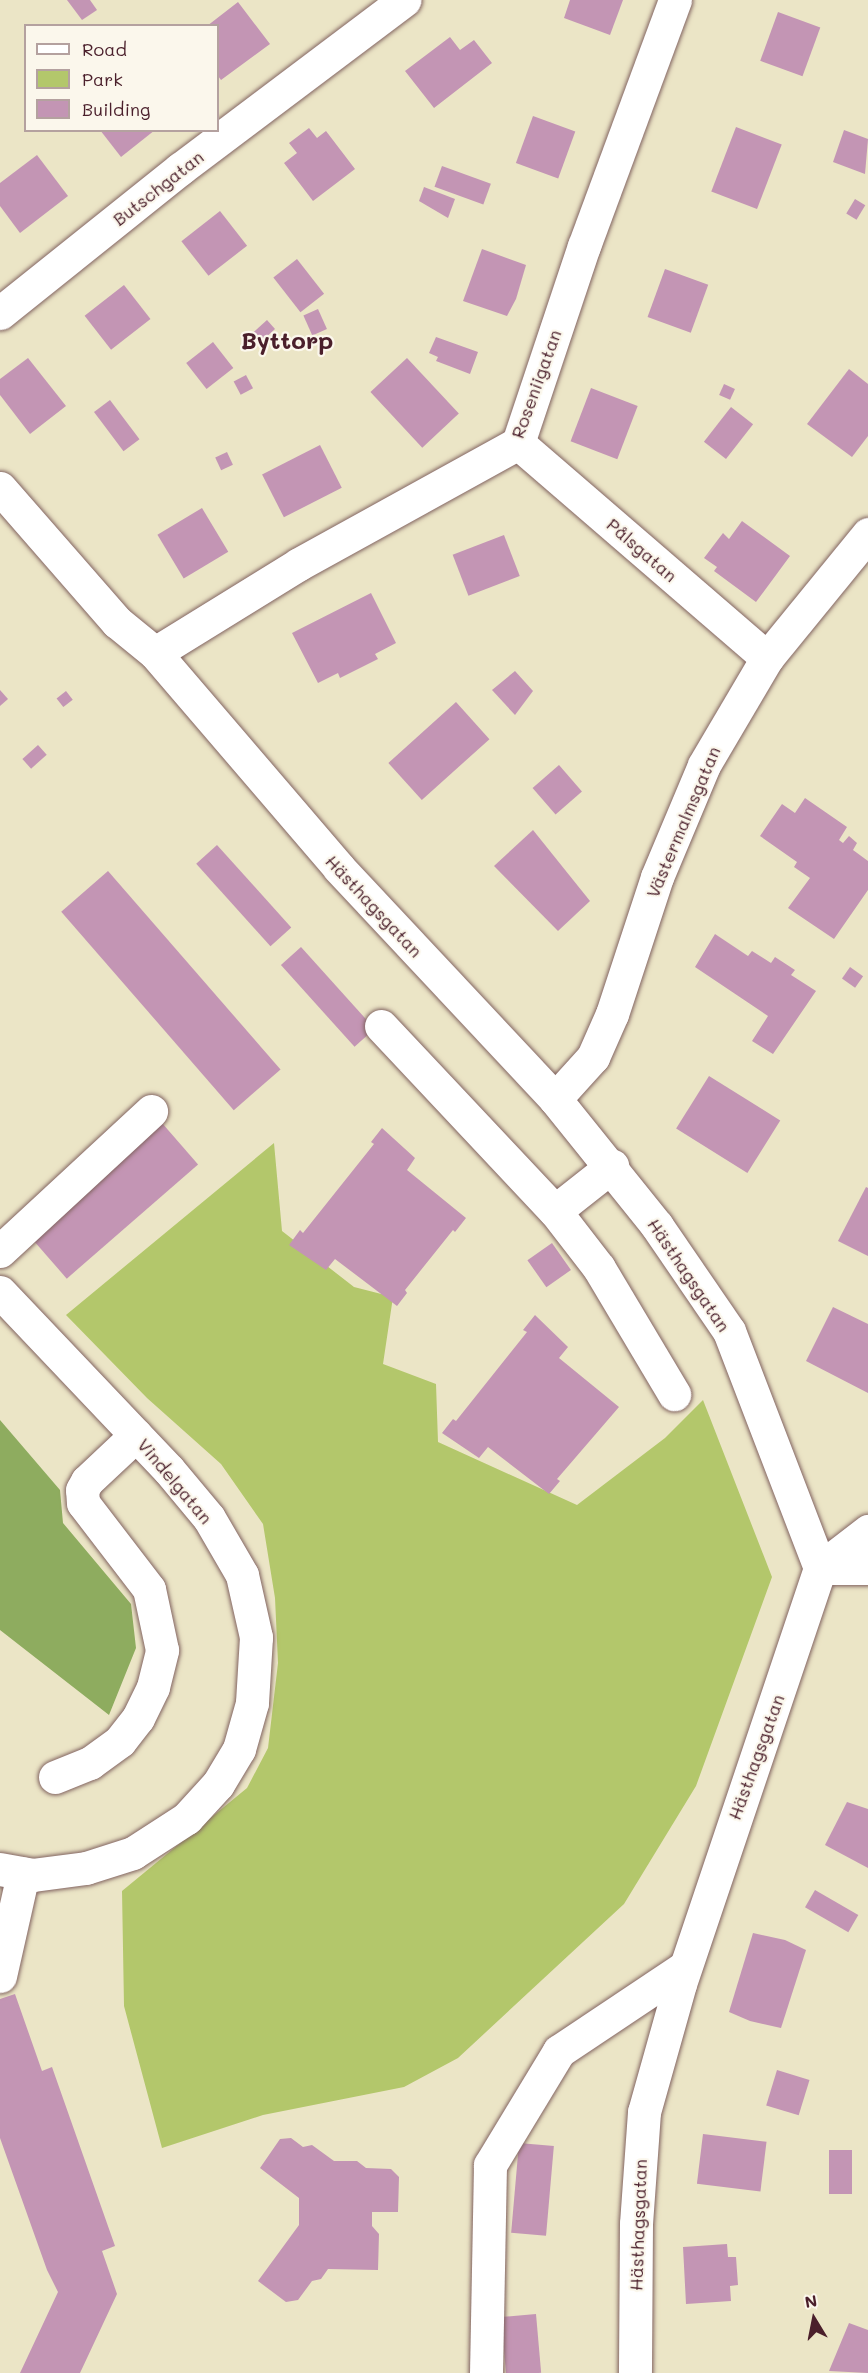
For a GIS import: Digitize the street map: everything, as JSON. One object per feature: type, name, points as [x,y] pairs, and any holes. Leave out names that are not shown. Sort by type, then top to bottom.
[{"type":"street","name":"Butschgatan","points":[[0,313],[180,169],[404,0]]},
{"type":"street","name":"Roseniigatan","points":[[155,653],[299,564],[518,443],[584,246],[675,0]]},
{"type":"street","name":"Pålsgatan","points":[[518,443],[767,658]]},
{"type":"street","name":"Hästhagsgatan","points":[[0,488],[117,622],[155,653],[339,868],[555,1100],[612,1166],[729,1331],[820,1568],[685,1967],[644,2112],[636,2224],[635,2373]]},
{"type":"street","name":"Västermalmsgatan","points":[[555,1100],[593,1057],[612,1014],[657,877],[704,765],[767,658],[868,534]]},
{"type":"street","points":[[381,1026],[555,1211],[599,1268],[674,1394]]},
{"type":"street","points":[[0,1251],[151,1111]]},
{"type":"street","points":[[555,1211],[612,1166]]},
{"type":"street","name":"Vindelgatan","points":[[0,1292],[136,1435],[209,1518],[242,1575],[256,1637],[252,1703],[238,1749],[218,1784],[187,1818],[156,1841],[134,1853],[86,1868],[11,1871]]},
{"type":"street","points":[[55,1777],[90,1763],[120,1741],[138,1718],[153,1687],[160,1660],[160,1639],[149,1589],[83,1503],[82,1491],[87,1481],[136,1435]]},
{"type":"street","points":[[820,1568],[868,1532]]},
{"type":"street","points":[[820,1568],[868,1568]]},
{"type":"street","points":[[0,1976],[11,1871]]},
{"type":"street","points":[[486,2373],[490,2165],[559,2051],[685,1967]]},
{"type":"green space","points":[[274,1143],[282,1231],[354,1287],[393,1297],[383,1364],[436,1384],[438,1442],[577,1505],[665,1438],[703,1400],[772,1577],[696,1786],[624,1904],[458,2058],[404,2087],[263,2115],[162,2148],[124,2006],[122,1891],[247,1788],[268,1748],[278,1663],[275,1598],[263,1524],[221,1464],[147,1398],[66,1315]]},
{"type":"green space","points":[[0,1420],[60,1490],[63,1523],[131,1604],[136,1648],[109,1715],[0,1630]]},
{"type":"building","points":[[67,0],[90,0],[97,10],[82,20]]},
{"type":"building","points":[[570,0],[623,0],[610,35],[564,18]]},
{"type":"building","points":[[238,2],[270,44],[221,80],[219,77],[219,24],[210,24]]},
{"type":"building","points":[[778,12],[820,27],[803,76],[760,61]]},
{"type":"building","points":[[450,37],[460,50],[474,40],[492,63],[434,108],[405,71]]},
{"type":"building","points":[[533,116],[575,131],[558,178],[516,163]]},
{"type":"building","points":[[736,127],[782,145],[757,209],[711,191]]},
{"type":"building","points":[[309,128],[317,138],[326,131],[355,169],[313,201],[284,163],[297,153],[289,143]]},
{"type":"building","points":[[844,130],[868,139],[865,174],[833,162]]},
{"type":"building","points":[[102,132],[152,132],[121,157]]},
{"type":"building","points":[[37,155],[68,196],[20,233],[0,206],[0,183]]},
{"type":"building","points":[[442,166],[491,184],[483,204],[434,187]]},
{"type":"building","points":[[424,187],[455,199],[448,218],[419,201]]},
{"type":"building","points":[[855,199],[865,205],[857,220],[846,214]]},
{"type":"building","points":[[220,211],[247,246],[208,276],[181,241]]},
{"type":"building","points":[[482,249],[526,265],[516,299],[507,316],[463,301]]},
{"type":"building","points":[[297,259],[324,294],[300,312],[273,277]]},
{"type":"building","points":[[665,269],[708,285],[691,333],[648,317]]},
{"type":"building","points":[[124,285],[150,319],[111,350],[85,316]]},
{"type":"building","points":[[318,309],[327,329],[312,336],[303,316]]},
{"type":"building","points":[[267,320],[275,329],[256,346],[248,337]]},
{"type":"building","points":[[436,337],[478,352],[470,374],[436,361],[438,357],[429,353]]},
{"type":"building","points":[[213,342],[233,368],[207,389],[186,363]]},
{"type":"building","points":[[28,358],[66,406],[30,434],[0,395],[0,379]]},
{"type":"building","points":[[407,358],[459,414],[422,448],[370,392]]},
{"type":"building","points":[[849,369],[868,384],[868,436],[852,457],[807,424]]},
{"type":"building","points":[[246,375],[253,388],[241,395],[234,382]]},
{"type":"building","points":[[724,384],[735,389],[730,400],[719,395]]},
{"type":"building","points":[[591,388],[638,406],[617,459],[571,441]]},
{"type":"building","points":[[110,400],[139,439],[124,451],[94,412]]},
{"type":"building","points":[[731,407],[753,424],[726,459],[704,442]]},
{"type":"building","points":[[320,445],[342,488],[284,517],[262,475]]},
{"type":"building","points":[[227,452],[233,465],[221,470],[215,457]]},
{"type":"building","points":[[202,508],[228,552],[184,578],[157,535]]},
{"type":"building","points":[[742,521],[790,556],[756,602],[714,571],[717,567],[704,558],[723,533],[729,539]]},
{"type":"building","points":[[504,535],[520,576],[468,596],[453,555]]},
{"type":"building","points":[[371,593],[396,643],[375,654],[378,659],[340,678],[338,673],[318,683],[292,633]]},
{"type":"building","points":[[515,671],[533,691],[515,715],[492,690]]},
{"type":"building","points":[[0,690],[8,699],[0,706]]},
{"type":"building","points":[[66,691],[73,700],[63,707],[57,698]]},
{"type":"building","points":[[456,702],[489,739],[422,800],[388,763]]},
{"type":"building","points":[[38,745],[47,755],[31,769],[22,759]]},
{"type":"building","points":[[559,765],[582,791],[556,814],[533,788]]},
{"type":"building","points":[[805,798],[847,827],[839,840],[843,843],[849,836],[857,843],[853,850],[868,861],[868,890],[834,939],[788,908],[810,878],[794,867],[797,862],[760,836],[782,804],[795,813]]},
{"type":"building","points":[[533,830],[590,901],[558,931],[494,866]]},
{"type":"building","points":[[217,845],[291,927],[270,946],[196,864]]},
{"type":"building","points":[[108,871],[281,1069],[234,1110],[61,912]]},
{"type":"building","points":[[715,934],[748,956],[752,951],[771,963],[775,957],[795,970],[791,975],[816,991],[773,1054],[752,1041],[768,1016],[695,967]]},
{"type":"building","points":[[301,947],[375,1029],[355,1047],[281,965]]},
{"type":"building","points":[[850,967],[863,976],[855,988],[842,978]]},
{"type":"building","points":[[709,1076],[780,1121],[747,1173],[676,1129]]},
{"type":"building","points":[[162,1123],[198,1165],[67,1279],[31,1237]]},
{"type":"building","points":[[382,1128],[415,1158],[407,1170],[466,1218],[455,1232],[453,1230],[405,1290],[407,1293],[397,1306],[335,1259],[326,1270],[289,1245],[300,1230],[303,1233],[374,1144],[371,1142]]},
{"type":"building","points":[[866,1187],[868,1188],[868,1256],[838,1241]]},
{"type":"building","points":[[552,1243],[571,1270],[546,1287],[527,1260]]},
{"type":"building","points":[[833,1307],[868,1324],[868,1393],[806,1361]]},
{"type":"building","points":[[535,1315],[568,1347],[559,1358],[619,1407],[557,1479],[560,1481],[549,1494],[488,1447],[479,1458],[442,1433],[453,1419],[456,1421],[527,1332],[523,1330]]},
{"type":"building","points":[[847,1802],[868,1809],[868,1868],[825,1845]]},
{"type":"building","points":[[815,1890],[858,1915],[848,1932],[805,1907]]},
{"type":"building","points":[[753,1933],[785,1940],[806,1950],[781,2028],[750,2021],[729,2012]]},
{"type":"building","points":[[15,1994],[42,2071],[52,2067],[115,2246],[102,2251],[117,2294],[80,2373],[20,2373],[58,2292],[47,2270],[0,2138],[0,1999]]},
{"type":"building","points":[[777,2070],[810,2080],[799,2115],[766,2105]]},
{"type":"building","points":[[703,2134],[767,2142],[760,2191],[697,2184]]},
{"type":"building","points":[[291,2138],[303,2147],[312,2145],[334,2161],[357,2161],[366,2168],[391,2169],[399,2177],[398,2212],[372,2212],[372,2226],[379,2234],[378,2270],[328,2269],[321,2279],[312,2281],[298,2300],[286,2302],[258,2281],[299,2225],[299,2198],[260,2168],[280,2139]]},
{"type":"building","points":[[519,2143],[554,2146],[546,2236],[511,2233]]},
{"type":"building","points":[[829,2150],[852,2150],[852,2194],[829,2194]]},
{"type":"building","points":[[727,2244],[728,2257],[736,2257],[738,2285],[730,2286],[731,2301],[686,2304],[683,2247]]},
{"type":"building","points":[[536,2314],[541,2373],[506,2373],[501,2317]]},
{"type":"building","points":[[849,2323],[868,2330],[868,2373],[829,2371]]},
{"type":"district","name":"Byttorp","points":[[287,340]]}]
